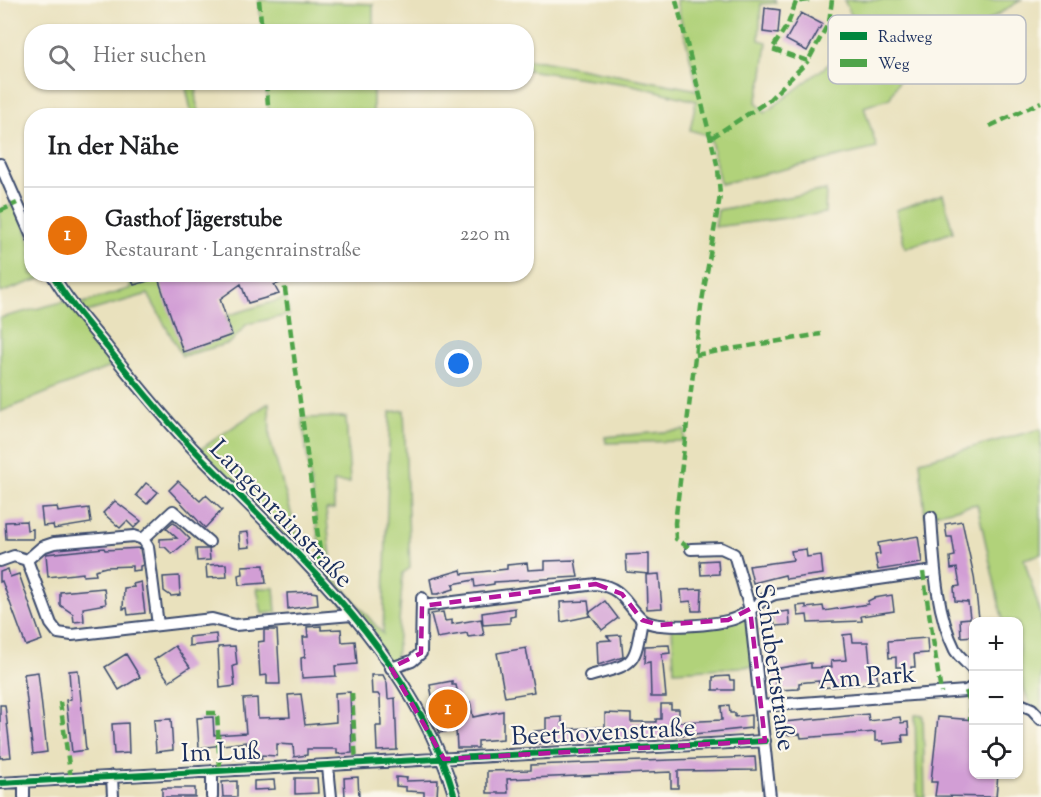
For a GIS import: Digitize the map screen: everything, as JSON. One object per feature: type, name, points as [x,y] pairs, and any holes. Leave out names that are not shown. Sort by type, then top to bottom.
[{"type":"street","points":[[0,164],[24,219]]},
{"type":"street","name":"Langenrainstraße","points":[[58,282],[74,306],[170,423],[294,548],[352,615],[391,668],[444,759],[455,797]]},
{"type":"street","points":[[143,539],[173,511],[209,542]]},
{"type":"street","points":[[931,517],[934,571],[942,610],[956,651],[969,665]]},
{"type":"street","points":[[27,560],[42,547],[54,543],[134,536],[143,539],[148,547],[158,625]]},
{"type":"street","name":"Schubertstraße","points":[[691,549],[721,548],[734,554],[750,609],[770,797]]},
{"type":"street","points":[[0,561],[14,556],[27,560]]},
{"type":"street","points":[[27,560],[44,608],[58,633],[72,635],[212,618],[238,625],[352,615]]},
{"type":"street","points":[[391,668],[412,662],[421,653],[422,602],[596,584],[609,586],[622,594],[642,620],[659,626],[736,618],[763,598],[775,594],[934,571]]},
{"type":"street","points":[[590,676],[628,665],[636,656],[642,620]]},
{"type":"street","name":"Am Park","points":[[761,706],[969,689]]},
{"type":"street","points":[[1023,705],[1032,709],[1041,719]]},
{"type":"street","name":"Beethovenstraße","points":[[444,759],[765,741]]},
{"type":"street","name":"Im Luß","points":[[0,783],[444,759]]},
{"type":"street","points":[[328,767],[331,797]]},
{"type":"street","points":[[212,771],[212,797]]},
{"type":"street","points":[[112,776],[113,797]]},
{"type":"street","points":[[24,782],[24,797]]},
{"type":"highlighted area","points":[[596,584],[622,594],[642,620],[659,625],[728,620],[750,609],[765,741],[444,759],[391,668],[421,653],[422,606]]},
{"type":"green space","points":[[259,0],[373,4],[373,24],[261,24]]},
{"type":"green space","points":[[676,0],[775,0],[776,3],[761,4],[759,40],[767,42],[762,81],[756,102],[765,113],[828,65],[828,84],[897,84],[890,98],[864,107],[877,148],[720,184],[710,136],[690,130],[696,101],[633,85],[534,71],[534,60],[698,90]]},
{"type":"green space","points":[[844,0],[1021,0],[997,15],[851,15]]},
{"type":"green space","points":[[187,90],[197,90],[198,108],[190,108]]},
{"type":"green space","points":[[267,90],[373,90],[373,108],[268,108]]},
{"type":"green space","points":[[826,190],[825,213],[715,227],[718,210]]},
{"type":"green space","points":[[943,194],[953,232],[905,248],[896,210]]},
{"type":"green space","points":[[17,203],[24,224],[24,282],[31,282],[0,293],[0,209]]},
{"type":"green space","points":[[128,282],[133,282],[134,285],[144,282],[168,282],[183,352],[232,335],[226,316],[286,298],[289,315],[247,324],[230,343],[182,356],[148,294],[80,314],[74,306],[131,288]]},
{"type":"green space","points":[[66,301],[117,364],[0,412],[0,318]]},
{"type":"green space","points":[[269,403],[270,440],[302,551],[234,484],[196,452]]},
{"type":"green space","points":[[404,410],[410,568],[403,573],[396,660],[408,660],[418,653],[422,598],[421,653],[412,661],[391,668],[352,615],[315,571],[320,551],[302,418],[346,417],[350,483],[334,482],[334,509],[326,510],[333,576],[383,634],[390,412]]},
{"type":"green space","points":[[1041,429],[1041,554],[1024,559],[1041,615],[1041,719],[1027,698],[1023,686],[1023,617],[1002,617],[977,504],[925,516],[920,461]]},
{"type":"green space","points":[[685,430],[684,440],[681,441],[606,443],[605,437]]},
{"type":"green space","points":[[257,588],[274,588],[276,612],[262,614]]},
{"type":"green space","points":[[750,609],[756,666],[674,671],[672,626],[701,623]]},
{"type":"green space","points":[[915,715],[923,715],[925,797],[917,797]]},
{"type":"building","points":[[765,8],[780,10],[778,34],[763,32]]},
{"type":"building","points":[[801,13],[822,24],[807,51],[786,40]]},
{"type":"building","points":[[159,282],[280,282],[274,285],[279,294],[248,303],[241,284],[220,299],[232,335],[183,352]]},
{"type":"building","points":[[178,481],[200,501],[206,495],[222,510],[205,528],[169,490]]},
{"type":"building","points":[[146,483],[158,492],[147,504],[136,495]]},
{"type":"building","points":[[115,501],[141,521],[134,528],[127,521],[120,528],[103,513]]},
{"type":"building","points":[[57,507],[58,512],[89,508],[91,523],[54,529],[53,525],[43,526],[41,508]]},
{"type":"building","points":[[26,521],[27,530],[33,529],[33,539],[6,539],[5,522]]},
{"type":"building","points":[[962,521],[974,576],[979,617],[970,617],[968,602],[955,601],[954,587],[960,586],[957,568],[951,569],[950,557],[955,556],[952,537],[947,537],[945,524]]},
{"type":"building","points":[[173,522],[190,539],[172,554],[165,547],[160,547],[160,539],[177,538],[166,528]]},
{"type":"building","points":[[248,532],[250,547],[240,548],[239,533]]},
{"type":"building","points":[[918,536],[922,563],[878,570],[875,555],[880,554],[878,543]]},
{"type":"building","points":[[104,548],[105,550],[140,548],[143,565],[140,566],[140,570],[132,571],[132,566],[106,567],[95,570],[96,575],[83,576],[83,573],[48,577],[46,554]]},
{"type":"building","points":[[196,549],[209,549],[210,560],[197,561]]},
{"type":"building","points":[[806,549],[807,557],[821,555],[823,574],[786,579],[785,575],[753,583],[749,566],[793,560],[791,551]]},
{"type":"building","points":[[649,554],[649,574],[627,572],[626,555]]},
{"type":"building","points":[[575,560],[578,577],[494,582],[494,584],[475,587],[474,580],[453,584],[454,589],[438,594],[433,594],[430,579],[461,570],[462,574],[507,569],[507,565],[527,563],[528,570],[545,569],[545,561]]},
{"type":"building","points":[[718,560],[719,574],[701,575],[700,561]]},
{"type":"building","points":[[226,564],[227,577],[207,578],[206,565]]},
{"type":"building","points":[[264,565],[266,583],[239,585],[238,575],[243,574],[242,566]]},
{"type":"building","points":[[8,569],[10,577],[19,574],[42,640],[26,646],[2,581],[0,582],[0,572]]},
{"type":"building","points":[[659,574],[662,608],[647,609],[646,575]]},
{"type":"building","points":[[179,576],[180,595],[171,596],[164,591],[163,577]]},
{"type":"building","points":[[141,582],[145,613],[128,615],[127,608],[123,609],[124,588],[134,587],[133,584]]},
{"type":"building","points":[[104,588],[106,604],[83,608],[84,621],[74,622],[73,614],[60,605],[60,592]]},
{"type":"building","points":[[702,589],[701,611],[692,611],[691,601],[682,602],[681,590]]},
{"type":"building","points":[[287,593],[317,593],[318,605],[288,609]]},
{"type":"building","points":[[892,595],[894,611],[861,616],[862,621],[808,623],[807,615],[798,616],[797,606],[806,605],[806,608],[823,606],[824,611],[868,604],[868,601],[874,598]]},
{"type":"building","points":[[588,601],[590,616],[561,622],[560,602]]},
{"type":"building","points":[[605,601],[618,618],[602,630],[589,613]]},
{"type":"building","points":[[515,608],[515,616],[510,617],[510,623],[483,625],[482,613]]},
{"type":"building","points":[[789,611],[790,625],[775,626],[773,613]]},
{"type":"building","points":[[443,612],[445,621],[452,620],[452,624],[481,619],[484,635],[468,637],[467,633],[437,638],[431,614]]},
{"type":"building","points":[[969,618],[969,636],[961,637],[960,619]]},
{"type":"building","points":[[321,626],[321,630],[341,629],[342,642],[355,641],[357,664],[335,666],[336,676],[302,678],[301,658],[305,657],[303,637],[308,637],[307,627]]},
{"type":"building","points":[[264,630],[277,630],[280,684],[267,684],[267,675],[260,676],[258,642],[264,641]]},
{"type":"building","points":[[216,634],[217,643],[189,646],[189,637]]},
{"type":"building","points":[[852,634],[853,642],[868,642],[871,674],[877,673],[878,683],[819,688],[819,681],[799,683],[799,689],[776,690],[774,669],[811,663],[811,668],[832,667],[831,661],[846,660],[843,635]]},
{"type":"building","points":[[621,635],[623,657],[598,665],[597,641],[611,640],[607,636]]},
{"type":"building","points":[[927,638],[928,653],[914,654],[915,667],[911,667],[911,671],[902,671],[902,667],[896,667],[896,657],[889,658],[888,641]]},
{"type":"building","points":[[669,645],[670,653],[662,654],[666,697],[651,697],[650,662],[644,663],[645,646]]},
{"type":"building","points":[[175,646],[190,667],[169,681],[154,660]]},
{"type":"building","points":[[235,646],[237,665],[233,666],[235,686],[220,688],[218,647]]},
{"type":"building","points":[[526,648],[534,692],[505,697],[497,653]]},
{"type":"building","points":[[126,654],[140,677],[119,690],[105,667]]},
{"type":"building","points":[[78,670],[86,750],[72,752],[66,700],[71,699],[69,671]]},
{"type":"building","points":[[38,672],[47,752],[33,754],[24,674]]},
{"type":"building","points":[[371,675],[383,675],[387,683],[388,699],[395,698],[397,750],[377,751],[376,726],[381,726],[380,697],[378,694],[372,694]]},
{"type":"building","points":[[729,676],[730,680],[734,680],[734,690],[713,690],[713,677]]},
{"type":"building","points":[[452,681],[452,685],[456,685],[460,704],[470,702],[473,717],[503,711],[503,739],[478,741],[478,748],[457,748],[456,730],[439,733],[430,685]]},
{"type":"building","points":[[350,692],[352,753],[337,754],[337,749],[307,749],[307,755],[294,757],[293,745],[277,744],[277,756],[261,755],[262,759],[248,760],[246,742],[199,748],[197,718],[213,717],[214,735],[246,733],[243,699],[257,698],[258,718],[290,717],[288,695],[301,694],[305,725],[336,722],[335,693]]},
{"type":"building","points":[[661,704],[671,704],[671,709],[679,709],[679,722],[722,720],[721,706],[729,705],[730,713],[735,713],[735,717],[751,715],[751,728],[665,737],[535,744],[534,731],[546,730],[546,718],[562,717],[562,726],[568,726],[568,729],[605,727],[605,713],[631,714],[631,722],[656,722],[656,719],[661,719]]},
{"type":"building","points":[[0,705],[5,705],[11,757],[0,758]]},
{"type":"building","points":[[868,714],[869,721],[900,717],[901,723],[908,722],[909,735],[902,735],[903,742],[883,744],[883,741],[875,741],[875,732],[801,738],[800,734],[785,735],[784,722]]},
{"type":"building","points":[[938,717],[969,720],[969,779],[998,779],[996,797],[935,796],[937,782],[931,782]]},
{"type":"building","points":[[171,719],[173,750],[156,752],[154,720]]},
{"type":"building","points":[[128,723],[129,753],[114,754],[112,724]]},
{"type":"building","points":[[755,757],[756,770],[678,771],[678,788],[671,788],[671,772],[507,779],[508,793],[487,793],[487,771],[531,770],[531,765]]},
{"type":"building","points":[[358,777],[359,797],[345,797],[344,778]]},
{"type":"building","points":[[396,777],[407,778],[406,781],[438,780],[437,797],[424,797],[424,792],[406,791],[406,787],[396,786]]},
{"type":"building","points":[[295,778],[317,778],[318,793],[295,794]]},
{"type":"building","points":[[274,780],[275,789],[254,790],[254,781]]},
{"type":"building","points":[[237,781],[237,797],[223,797],[222,782]]},
{"type":"building","points":[[162,788],[195,788],[195,797],[162,797]]},
{"type":"marked path","points":[[259,0],[261,24]]},
{"type":"marked path","points":[[676,0],[718,168],[720,196],[701,307],[675,523],[676,539],[691,549]]},
{"type":"marked path","points":[[809,0],[796,2],[788,24],[772,49],[808,61],[828,24]]},
{"type":"marked path","points":[[830,15],[832,0]]},
{"type":"marked path","points":[[711,138],[768,101],[808,61]]},
{"type":"marked path","points":[[267,90],[268,108]]},
{"type":"marked path","points":[[990,126],[1041,102]]},
{"type":"marked path","points":[[0,211],[17,203]]},
{"type":"marked path","points":[[284,282],[320,551],[315,571]]},
{"type":"marked path","points":[[695,355],[821,334]]},
{"type":"marked path","points":[[923,572],[941,693]]},
{"type":"marked path","points":[[966,691],[969,699]]},
{"type":"marked path","points":[[352,693],[356,765]]},
{"type":"marked path","points":[[60,702],[71,779]]},
{"type":"marked path","points":[[207,713],[217,713],[220,770]]},
{"type":"cycle path","points":[[57,282],[78,312],[165,418],[315,572],[350,612],[383,655],[412,699],[437,747],[455,797]]},
{"type":"cycle path","points":[[0,783],[765,741]]},
{"type":"place","name":"Gasthof Jägerstube","points":[[448,709]]}]
